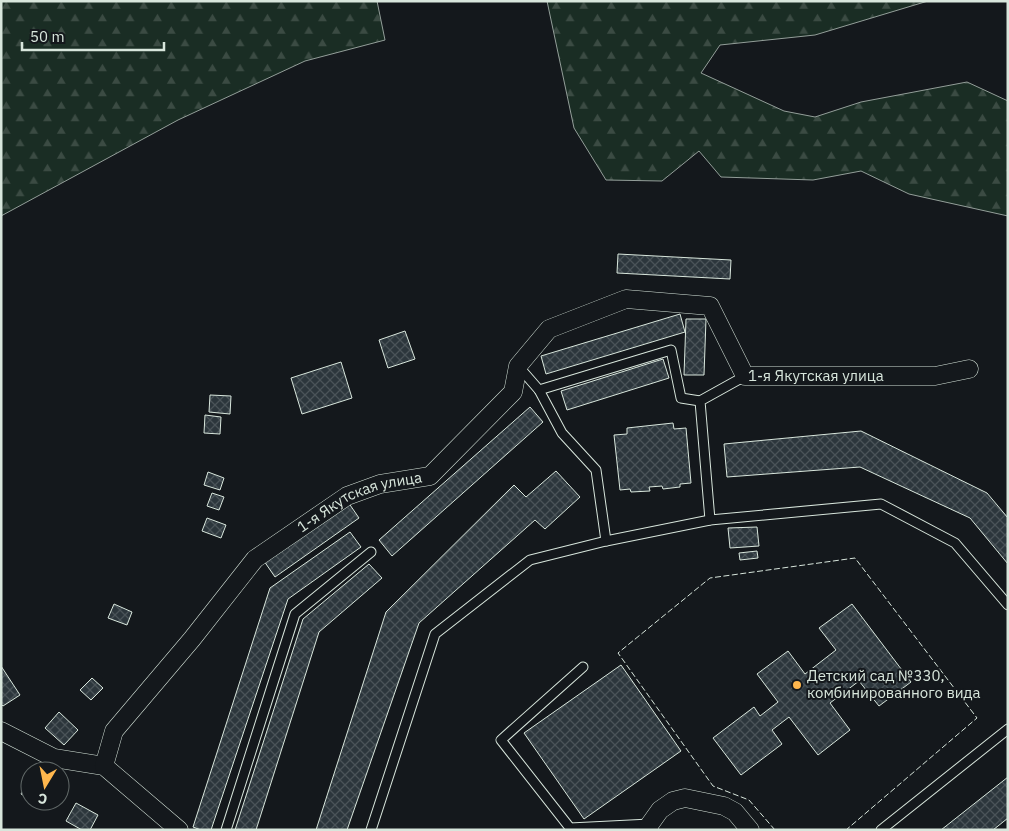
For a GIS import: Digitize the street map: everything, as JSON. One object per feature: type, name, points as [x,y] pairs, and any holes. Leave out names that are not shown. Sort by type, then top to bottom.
[{"type":"street","name":"1-я Якутская улица","points":[[104,766],[114,732],[192,639],[255,558],[347,496],[380,484],[430,476],[513,392],[518,366],[549,329],[626,299],[710,306],[745,376],[935,376],[969,369]]},
{"type":"street","points":[[1,731],[54,758],[104,766],[179,830]]},
{"type":"street","points":[[649,827],[664,806],[685,798],[724,806],[735,812],[750,830]]},
{"type":"lane","points":[[539,390],[671,350],[681,398],[700,402],[745,376]]},
{"type":"lane","points":[[518,366],[539,390],[562,433],[596,470],[606,541]]},
{"type":"lane","points":[[700,402],[710,520]]},
{"type":"lane","points":[[371,830],[435,634],[530,560],[606,541],[710,520],[881,504],[955,543],[1008,606]]},
{"type":"lane","points":[[226,830],[295,614],[371,552]]},
{"type":"lane","points":[[583,667],[501,740],[570,828],[649,827]]},
{"type":"lane","points":[[881,830],[1008,729]]},
{"type":"green space","points":[[1,1],[377,1],[385,40],[305,61],[178,120],[1,216]]},
{"type":"green space","points":[[547,1],[928,1],[815,35],[720,45],[701,73],[784,111],[815,117],[861,102],[967,82],[1008,101],[1008,216],[909,194],[861,171],[813,180],[721,177],[699,151],[662,181],[606,180],[574,128]]},
{"type":"building","points":[[618,254],[731,260],[730,279],[617,273]]},
{"type":"building","points":[[680,314],[685,332],[546,374],[541,356]]},
{"type":"building","points":[[686,319],[706,319],[704,375],[684,375]]},
{"type":"building","points":[[405,331],[415,359],[388,368],[379,340]]},
{"type":"building","points":[[663,359],[669,378],[567,410],[561,391]]},
{"type":"building","points":[[341,362],[352,398],[302,414],[291,378]]},
{"type":"building","points":[[210,395],[231,396],[230,414],[209,412]]},
{"type":"building","points":[[530,407],[543,422],[392,556],[379,540]]},
{"type":"building","points":[[205,415],[221,417],[220,434],[204,433]]},
{"type":"building","points":[[673,423],[674,429],[686,428],[691,483],[680,484],[680,487],[663,489],[662,486],[649,487],[650,491],[631,492],[630,489],[620,490],[614,435],[627,434],[627,428]]},
{"type":"building","points":[[861,431],[987,493],[1008,518],[1008,564],[970,518],[860,467],[727,477],[724,444]]},
{"type":"building","points":[[556,471],[580,497],[545,529],[535,520],[419,623],[347,830],[316,830],[386,612],[514,485],[526,497]]},
{"type":"building","points":[[208,472],[224,478],[220,490],[204,485]]},
{"type":"building","points":[[212,493],[224,497],[219,510],[207,506]]},
{"type":"building","points":[[348,502],[359,518],[275,577],[264,561]]},
{"type":"building","points":[[207,518],[226,525],[221,538],[202,531]]},
{"type":"building","points":[[757,527],[759,546],[730,548],[728,528]]},
{"type":"building","points":[[350,532],[361,547],[288,599],[211,830],[201,830],[193,827],[270,588]]},
{"type":"building","points":[[757,551],[758,558],[740,560],[739,553]]},
{"type":"building","points":[[369,564],[382,578],[319,632],[256,830],[235,830],[303,619]]},
{"type":"building","points":[[114,604],[132,612],[127,625],[108,618]]},
{"type":"building","points":[[852,604],[911,682],[879,706],[859,681],[830,703],[850,730],[818,755],[789,717],[772,730],[782,744],[741,775],[713,738],[754,707],[760,716],[778,702],[757,674],[788,651],[805,674],[836,650],[819,628]]},
{"type":"building","points":[[621,665],[681,751],[584,819],[524,733]]},
{"type":"building","points":[[1,666],[20,695],[3,706],[1,704]]},
{"type":"building","points":[[92,678],[103,688],[91,700],[80,690]]},
{"type":"building","points":[[59,712],[78,730],[64,745],[45,728]]},
{"type":"building","points":[[1008,777],[1008,818],[993,830],[941,830]]},
{"type":"building","points":[[76,803],[98,815],[90,830],[82,830],[66,821]]},
{"type":"fence","points":[[775,830],[749,800],[713,786],[618,653],[710,578],[855,558],[977,718],[846,830]]},
{"type":"place","name":"Детский сад №330, комбинированного вида","points":[[797,685]]}]
